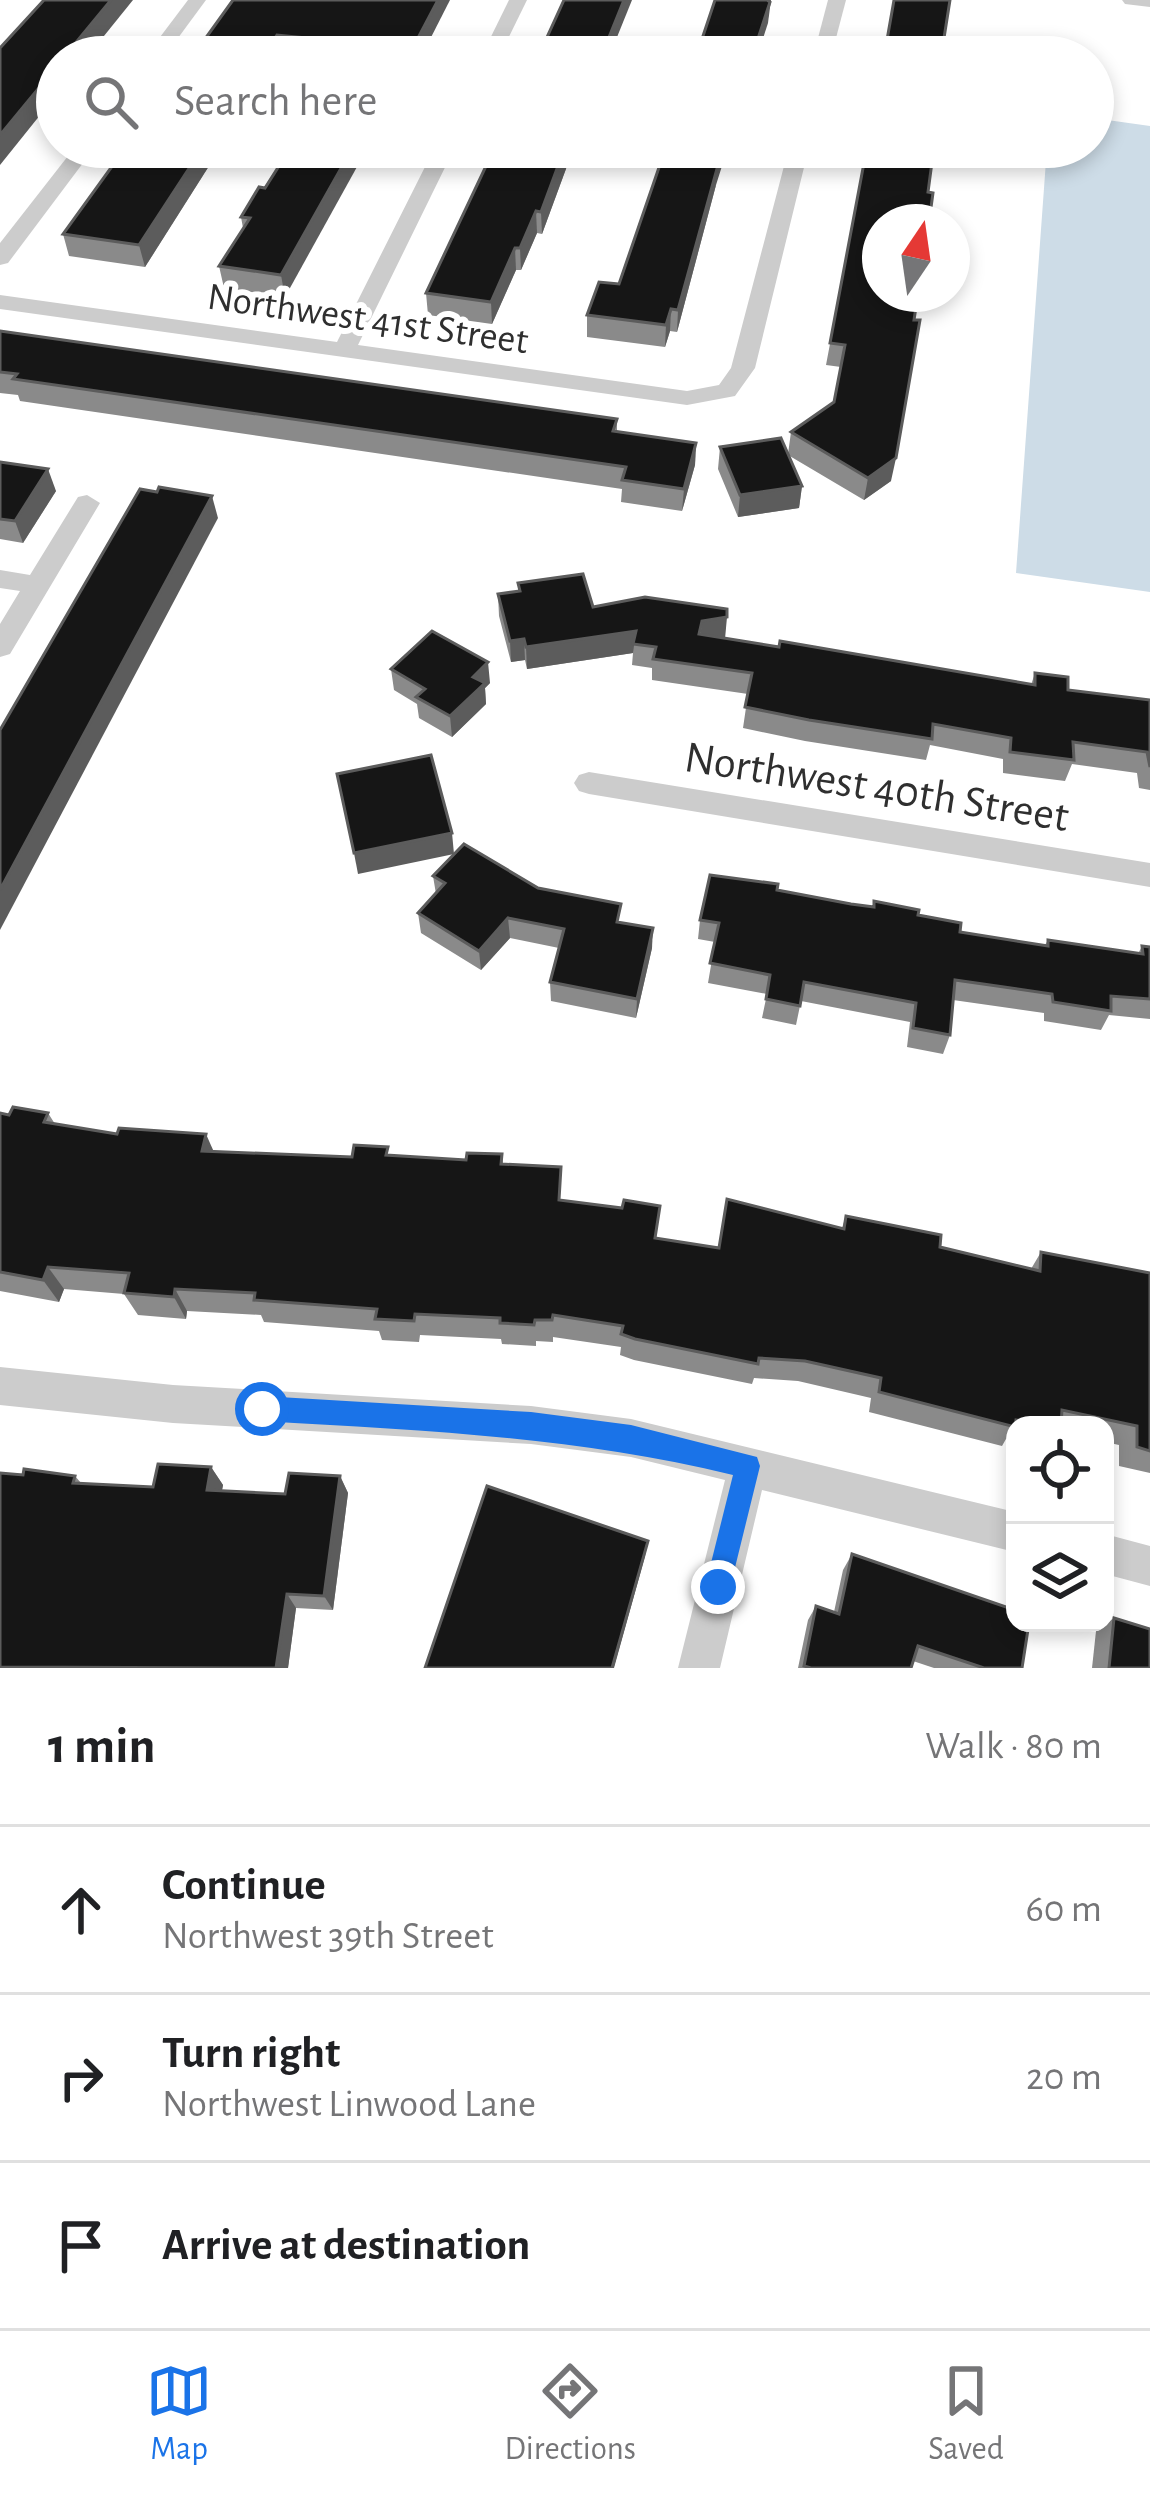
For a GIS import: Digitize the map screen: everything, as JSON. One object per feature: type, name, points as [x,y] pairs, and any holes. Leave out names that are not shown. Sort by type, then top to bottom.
[{"type":"street","points":[[170,36],[197,0]]},
{"type":"street","points":[[500,36],[518,0]]},
{"type":"street","points":[[828,36],[837,0]]},
{"type":"street","points":[[1131,0],[1150,2]]},
{"type":"street","points":[[0,258],[69,168]]},
{"type":"street","points":[[344,350],[435,168]]},
{"type":"street","name":"Northwest 41st Street","points":[[0,302],[687,398],[727,391],[743,368],[795,168]]},
{"type":"street","points":[[0,647],[87,503]]},
{"type":"street","points":[[0,579],[38,585]]},
{"type":"street","name":"Northwest 40th Street","points":[[589,783],[1150,875]]},
{"type":"street","points":[[0,1386],[173,1404],[531,1425],[631,1438],[1006,1530]]},
{"type":"street","points":[[699,1668],[748,1466]]},
{"type":"street","points":[[1114,1556],[1150,1566]]},
{"type":"shaded area","points":[[1114,121],[1150,126],[1150,592],[1016,573],[1045,168],[1114,168]]},
{"type":"building","points":[[44,0],[111,0],[81,36],[36,36],[36,91],[0,135],[0,48]]},
{"type":"building","points":[[233,0],[438,0],[419,36],[207,36]]},
{"type":"building","points":[[564,0],[624,0],[609,36],[548,36]]},
{"type":"building","points":[[715,0],[770,2],[759,36],[703,36]]},
{"type":"building","points":[[894,0],[950,0],[944,36],[888,36]]},
{"type":"building","points":[[111,168],[189,168],[139,245],[63,234]]},
{"type":"building","points":[[278,168],[341,168],[281,275],[219,266],[250,218],[241,217],[259,187],[265,188]]},
{"type":"building","points":[[485,168],[557,168],[541,212],[536,211],[520,248],[515,248],[491,302],[426,293]]},
{"type":"building","points":[[659,168],[717,168],[678,310],[671,309],[666,325],[587,315],[599,282],[619,284]]},
{"type":"building","points":[[863,168],[931,168],[931,204],[862,204],[862,312],[915,312],[914,320],[920,320],[896,458],[868,478],[791,432],[834,402],[845,345],[830,343]]},
{"type":"building","points":[[0,331],[617,419],[613,431],[696,443],[684,489],[622,480],[626,467],[13,379],[17,374],[0,372]]},
{"type":"building","points":[[781,438],[802,486],[740,495],[720,447]]},
{"type":"building","points":[[0,462],[48,469],[15,521],[0,519]]},
{"type":"building","points":[[159,487],[212,496],[0,890],[0,730],[140,489],[157,492]]},
{"type":"building","points":[[583,574],[593,607],[645,597],[727,609],[727,617],[702,621],[699,634],[779,647],[780,641],[1035,685],[1035,673],[1068,677],[1068,690],[1150,700],[1150,767],[1147,752],[1073,742],[1074,760],[1010,752],[1011,738],[933,724],[932,739],[745,707],[752,673],[653,659],[656,647],[633,644],[636,631],[526,647],[524,639],[510,641],[498,594],[520,591],[518,583]]},
{"type":"building","points":[[432,631],[488,662],[473,677],[485,683],[450,716],[416,697],[425,689],[391,669]]},
{"type":"building","points":[[431,755],[452,833],[354,853],[337,774]]},
{"type":"building","points":[[464,844],[538,888],[621,904],[617,922],[653,928],[637,999],[550,982],[564,929],[508,918],[479,951],[418,913],[445,883],[433,876]]},
{"type":"building","points":[[710,875],[778,884],[777,890],[851,904],[874,907],[874,901],[919,910],[918,915],[961,923],[960,932],[1143,954],[1142,946],[1150,947],[1150,999],[1111,996],[1111,1011],[1053,1002],[1052,994],[955,980],[950,1035],[913,1028],[916,1003],[804,982],[800,1006],[766,999],[770,975],[710,963],[719,923],[700,920]]},
{"type":"building","points":[[13,1107],[48,1113],[44,1122],[117,1134],[119,1128],[206,1134],[202,1151],[352,1157],[354,1145],[388,1147],[386,1155],[466,1160],[467,1153],[502,1154],[501,1164],[561,1167],[559,1200],[622,1208],[624,1200],[660,1206],[655,1238],[719,1248],[727,1199],[844,1229],[846,1216],[941,1235],[940,1247],[1040,1271],[1041,1252],[1150,1273],[1150,1451],[1137,1447],[1137,1426],[1114,1421],[1114,1416],[1062,1410],[1062,1416],[1006,1416],[1006,1425],[879,1392],[881,1378],[805,1361],[759,1358],[758,1364],[635,1339],[621,1334],[623,1326],[553,1315],[552,1320],[535,1320],[534,1325],[500,1323],[500,1318],[415,1314],[414,1321],[375,1319],[377,1309],[254,1300],[255,1293],[175,1289],[174,1297],[124,1293],[129,1273],[48,1267],[43,1280],[0,1272],[0,1113],[9,1115]]},
{"type":"building","points":[[158,1464],[211,1467],[207,1490],[285,1494],[289,1473],[340,1476],[324,1596],[287,1594],[276,1668],[0,1667],[0,1473],[23,1475],[24,1469],[75,1476],[73,1483],[153,1487]]},
{"type":"building","points":[[487,1486],[648,1541],[612,1668],[425,1668]]},
{"type":"building","points":[[852,1554],[1006,1607],[1006,1632],[1028,1632],[1022,1668],[984,1668],[918,1646],[911,1668],[804,1666],[816,1606],[839,1614]]},
{"type":"building","points":[[1114,1618],[1150,1629],[1150,1668],[1109,1668]]},
{"type":"route","points":[[262,1409],[531,1425],[631,1438],[748,1466],[718,1587]]}]
